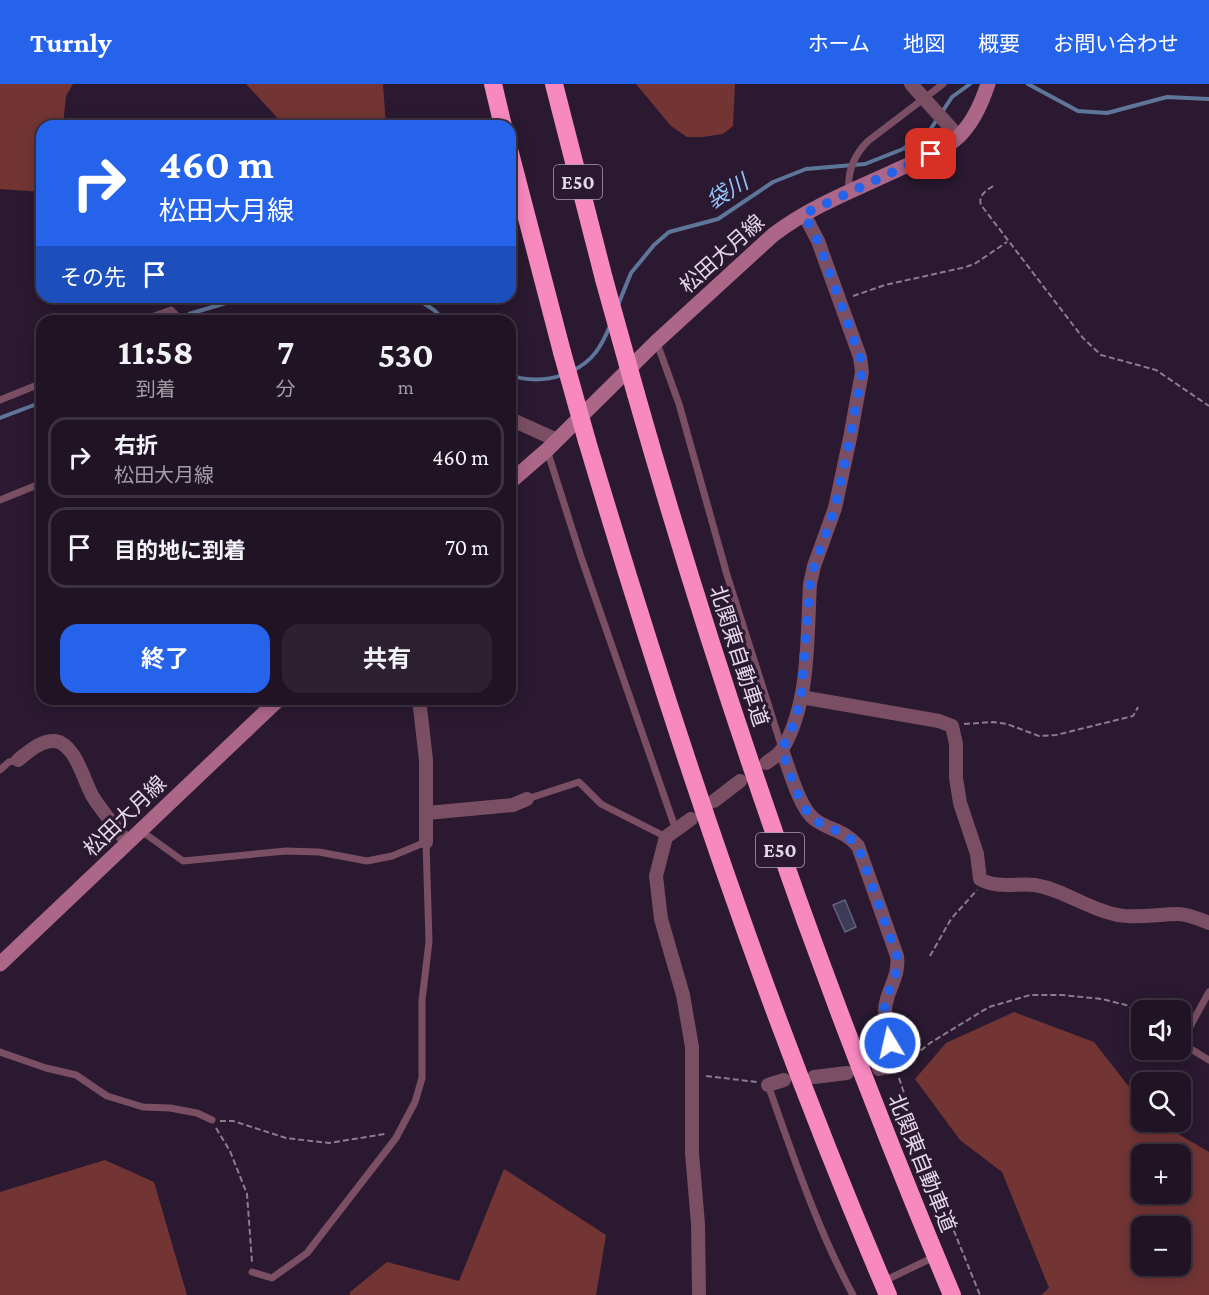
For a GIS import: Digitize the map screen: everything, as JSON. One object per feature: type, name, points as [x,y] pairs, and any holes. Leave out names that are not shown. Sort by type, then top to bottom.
[{"type":"highway","points":[[493,84],[502,120]]},
{"type":"highway","name":"北関東自動車道","points":[[554,84],[604,279],[670,517],[704,624],[791,884],[855,1056],[952,1295]]},
{"type":"highway","name":"E50","points":[[516,176],[587,441],[645,632],[695,785],[799,1073],[885,1288]]},
{"type":"main road","name":"松田大月線","points":[[516,478],[656,342],[773,235],[804,214],[931,154],[971,122],[986,90]]},
{"type":"main road","name":"松田大月線","points":[[0,964],[273,705]]},
{"type":"street","points":[[911,84],[956,133]]},
{"type":"street","points":[[766,763],[782,750],[795,721],[801,697],[810,584],[814,566],[835,508],[862,372],[860,357],[818,241],[804,214]]},
{"type":"street","points":[[516,423],[552,445]]},
{"type":"street","points":[[801,697],[939,721],[952,726],[956,744],[956,778],[960,803],[977,854],[980,879],[992,885],[1032,885],[1048,888],[1119,916],[1180,914],[1209,923]]},
{"type":"street","points":[[420,705],[426,760],[426,842]]},
{"type":"street","points":[[18,760],[46,742],[56,741],[63,745],[75,757],[92,796],[127,842]]},
{"type":"street","points":[[782,750],[807,812],[816,820],[849,836],[858,846],[897,956],[897,975],[885,1003],[894,1066],[879,1069]]},
{"type":"street","points":[[714,801],[740,781]]},
{"type":"street","points":[[427,813],[513,805],[526,800]]},
{"type":"street","points":[[691,819],[671,834],[656,876],[661,919],[689,1021],[692,1047],[692,1152],[699,1254],[699,1295]]},
{"type":"street","points":[[814,1077],[848,1073]]},
{"type":"street","points":[[768,1085],[784,1080]]},
{"type":"lane","points":[[849,192],[849,176],[854,159],[868,141],[928,102],[943,84]]},
{"type":"lane","points":[[157,315],[171,310],[176,315]]},
{"type":"lane","points":[[656,342],[679,404],[727,575],[782,750]]},
{"type":"lane","points":[[0,400],[36,385]]},
{"type":"lane","points":[[552,445],[581,557],[671,834]]},
{"type":"lane","points":[[0,500],[36,485]]},
{"type":"lane","points":[[0,770],[9,762],[18,760]]},
{"type":"lane","points":[[526,800],[579,782],[601,804],[671,834]]},
{"type":"lane","points":[[140,830],[183,861],[286,851],[320,852],[367,861],[392,856],[426,842],[429,942],[422,1000],[422,1078],[416,1102],[398,1134],[307,1253],[272,1278],[252,1272]]},
{"type":"lane","points":[[1209,992],[1181,1043],[1209,1060]]},
{"type":"lane","points":[[0,1052],[46,1068],[76,1075],[107,1096],[143,1107],[170,1108],[197,1113],[212,1120]]},
{"type":"lane","points":[[768,1085],[798,1169],[840,1271],[853,1295]]},
{"type":"lane","points":[[885,1288],[936,1256]]},
{"type":"path","points":[[993,186],[981,195],[979,200],[981,205],[1083,338],[1101,354],[1156,370],[1209,406]]},
{"type":"path","points":[[838,300],[885,285],[966,267],[1008,242]]},
{"type":"path","points":[[952,726],[993,722],[1019,727],[1040,736],[1048,736],[1133,716],[1138,707]]},
{"type":"path","points":[[930,956],[951,919],[976,890],[980,879]]},
{"type":"path","points":[[980,1295],[934,1182],[894,1066],[913,1059],[930,1043],[989,1007],[1030,995],[1102,999],[1131,1008]]},
{"type":"path","points":[[691,1075],[759,1082],[768,1085]]},
{"type":"path","points":[[212,1120],[232,1121],[286,1138],[329,1143],[398,1134]]},
{"type":"path","points":[[212,1120],[230,1151],[247,1194],[252,1272]]},
{"type":"shaded area","points":[[0,84],[73,84],[66,96],[64,120],[36,120],[36,192],[0,189]]},
{"type":"shaded area","points":[[246,84],[383,84],[386,120],[279,120]]},
{"type":"shaded area","points":[[636,84],[735,84],[733,126],[723,134],[687,137],[671,126]]},
{"type":"shaded area","points":[[1014,1012],[1094,1042],[1131,1089],[1131,1132],[1175,1132],[1209,1152],[1209,1295],[1041,1295],[1049,1288],[1002,1172],[960,1140],[915,1079],[946,1043]]},
{"type":"shaded area","points":[[105,1160],[154,1182],[187,1295],[0,1295],[0,1192]]},
{"type":"shaded area","points":[[504,1169],[606,1235],[596,1295],[350,1295],[350,1292],[387,1262],[459,1281]]},
{"type":"building","points":[[845,900],[856,927],[845,932],[833,905]]},
{"type":"waterway","name":"袋川","points":[[618,305],[631,273],[654,245],[669,232],[718,219],[773,182],[806,169],[865,164],[903,149],[930,130],[952,97],[970,84]]},
{"type":"waterway","name":"袋川","points":[[1028,84],[1078,111],[1107,113],[1167,97],[1209,99]]},
{"type":"waterway","name":"袋川","points":[[189,314],[226,303]]},
{"type":"waterway","name":"袋川","points":[[423,303],[439,315]]},
{"type":"waterway","name":"袋川","points":[[572,371],[586,363],[595,353],[610,326]]},
{"type":"waterway","name":"袋川","points":[[516,376],[536,380],[562,375]]},
{"type":"waterway","name":"袋川","points":[[0,418],[36,404]]},
{"type":"route","points":[[890,1043],[885,1020],[885,1003],[897,975],[897,956],[858,846],[849,836],[816,820],[807,812],[782,750],[795,721],[801,697],[807,646],[810,584],[814,566],[835,508],[862,372],[860,357],[818,241],[804,214],[931,154]]}]
